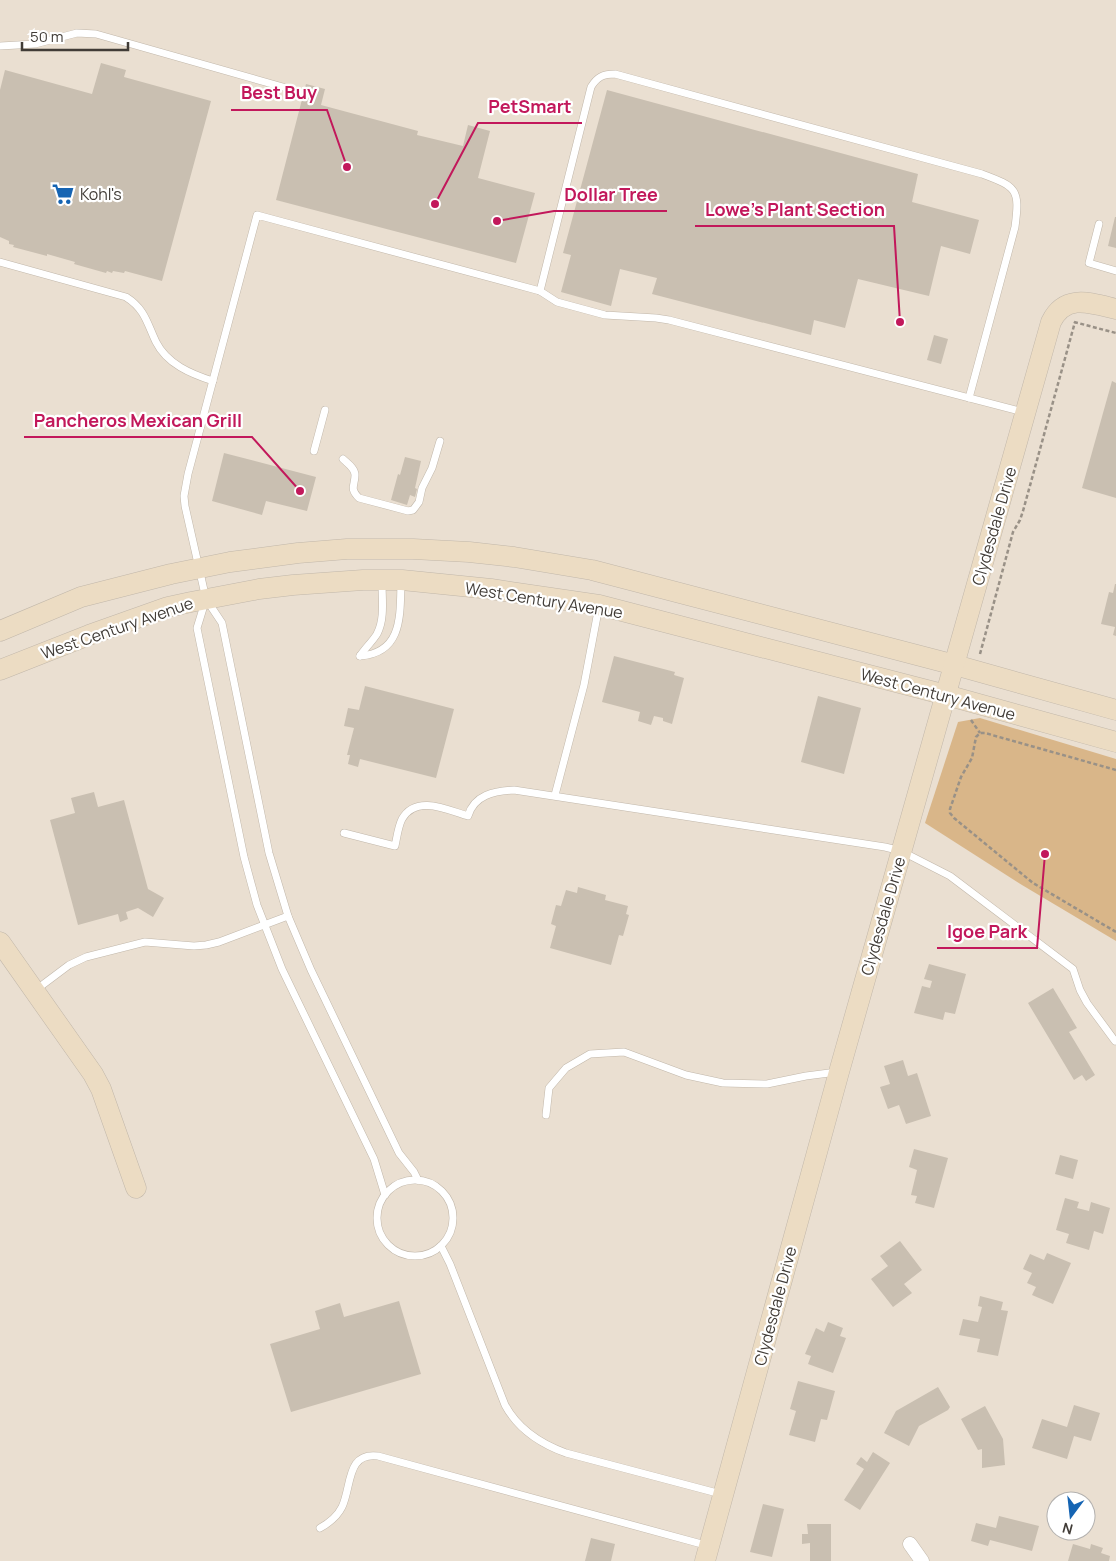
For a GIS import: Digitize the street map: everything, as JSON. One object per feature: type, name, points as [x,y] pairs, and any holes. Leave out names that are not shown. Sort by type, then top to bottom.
[{"type":"main road","name":"Clydesdale Drive","points":[[707,1554],[839,1072],[1049,329],[1054,316],[1069,304],[1082,302],[1116,309]]},
{"type":"main road","name":"West Century Avenue","points":[[0,630],[81,597],[198,568],[274,556],[347,549],[413,549],[507,556],[592,570],[955,665],[1116,710]]},
{"type":"main road","name":"West Century Avenue","points":[[0,670],[159,610],[206,599],[293,585],[392,580],[491,588],[599,606],[1116,742]]},
{"type":"main road","points":[[0,942],[93,1074],[101,1089],[136,1188]]},
{"type":"street","points":[[910,1544],[922,1561]]},
{"type":"lane","points":[[0,46],[36,44],[77,33],[96,34],[290,89]]},
{"type":"lane","points":[[540,290],[591,87],[595,80],[601,76],[615,74],[982,174],[1006,184],[1014,190],[1018,200],[1015,227],[969,398]]},
{"type":"lane","points":[[418,1180],[414,1172],[398,1153],[311,970],[288,916],[264,830],[222,623],[206,599],[187,515],[184,496],[188,474],[257,215],[540,290],[557,302],[605,315],[669,320],[1026,412]]},
{"type":"lane","points":[[1100,224],[1089,263],[1116,271]]},
{"type":"lane","points":[[0,262],[126,297],[133,301],[143,312],[157,344],[170,359],[189,372],[213,381]]},
{"type":"lane","points":[[314,451],[324,410]]},
{"type":"lane","points":[[343,459],[351,466],[355,474],[352,488],[359,498],[408,511],[412,510],[419,502],[422,488],[432,468],[440,441]]},
{"type":"lane","points":[[392,580],[400,617],[396,633],[385,648],[369,656],[360,656],[380,626],[392,580]]},
{"type":"lane","points":[[206,599],[196,628],[244,857],[257,905],[290,984],[374,1159],[385,1195]]},
{"type":"lane","points":[[555,795],[584,685],[599,606]]},
{"type":"lane","points":[[344,833],[395,846],[403,818],[407,813],[419,806],[431,806],[468,816],[471,807],[476,801],[489,794],[522,790],[901,851],[950,876],[1073,969],[1080,990],[1087,1003],[1116,1041]]},
{"type":"lane","points":[[34,991],[77,960],[93,955],[145,942],[194,946],[206,945],[219,942],[288,916]]},
{"type":"lane","points":[[546,1115],[549,1088],[566,1068],[590,1054],[624,1052],[686,1075],[723,1083],[767,1084],[839,1072]]},
{"type":"lane","points":[[418,1180],[430,1183],[441,1190],[449,1200],[453,1212],[453,1225],[449,1236],[441,1246],[430,1253],[418,1256],[406,1255],[394,1250],[385,1242],[379,1230],[377,1218],[379,1206],[385,1195],[394,1186],[406,1181],[418,1180]]},
{"type":"lane","points":[[441,1246],[450,1264],[505,1405],[514,1419],[528,1433],[547,1445],[566,1453],[724,1494]]},
{"type":"lane","points":[[320,1528],[336,1516],[341,1509],[356,1463],[370,1455],[707,1554]]},
{"type":"path","points":[[981,673],[984,660],[980,658],[980,652],[1013,532],[1023,511],[1075,322]]},
{"type":"path","points":[[973,703],[969,718],[980,733]]},
{"type":"path","points":[[1116,770],[980,733],[976,737],[972,758],[961,777],[950,809],[951,816],[1033,883],[1116,932]]},
{"type":"shaded area","points":[[980,718],[1116,759],[1116,941],[1022,885],[925,823],[958,722]]},
{"type":"building","points":[[101,63],[126,70],[124,77],[211,101],[162,281],[125,271],[124,273],[113,271],[112,273],[107,271],[106,273],[47,254],[47,256],[13,247],[14,245],[9,244],[9,241],[0,237],[0,90],[5,70],[92,94]]},
{"type":"building","points":[[306,84],[325,89],[321,105],[418,131],[417,135],[463,146],[468,125],[490,131],[478,178],[535,193],[516,263],[276,200]]},
{"type":"building","points":[[607,90],[918,174],[912,202],[979,220],[970,254],[941,246],[929,296],[858,279],[845,328],[814,320],[811,335],[652,294],[657,278],[620,269],[611,306],[561,292],[571,255],[563,253]]},
{"type":"building","points":[[1116,217],[1116,248],[1108,246]]},
{"type":"building","points":[[934,335],[948,339],[941,364],[927,360]]},
{"type":"building","points":[[1112,381],[1116,383],[1116,498],[1082,488]]},
{"type":"building","points":[[224,453],[316,477],[307,511],[266,501],[262,515],[212,501]]},
{"type":"building","points":[[405,457],[421,461],[415,497],[410,495],[407,505],[391,500]]},
{"type":"building","points":[[1115,584],[1116,636],[1113,635],[1115,627],[1101,624],[1109,592],[1113,593]]},
{"type":"building","points":[[614,656],[675,672],[674,675],[684,678],[672,724],[663,721],[663,718],[654,716],[651,725],[638,721],[640,712],[602,702]]},
{"type":"building","points":[[365,686],[454,709],[436,778],[360,759],[358,767],[348,764],[350,755],[347,755],[354,728],[344,726],[348,708],[359,710]]},
{"type":"building","points":[[818,696],[861,708],[844,774],[801,762]]},
{"type":"building","points":[[94,792],[98,807],[124,800],[148,889],[164,898],[153,917],[138,908],[126,912],[128,919],[120,922],[118,914],[78,925],[50,820],[75,813],[71,798]]},
{"type":"building","points":[[578,887],[606,895],[605,900],[628,906],[626,914],[629,915],[623,936],[619,935],[611,965],[550,948],[556,926],[551,924],[556,905],[561,906],[566,890],[577,893]]},
{"type":"building","points":[[929,964],[966,974],[955,1014],[945,1012],[943,1020],[914,1013],[922,986],[930,988],[932,981],[924,979]]},
{"type":"building","points":[[1053,988],[1077,1028],[1069,1032],[1095,1075],[1086,1081],[1082,1075],[1074,1080],[1028,1003]]},
{"type":"building","points":[[903,1060],[908,1076],[917,1073],[931,1116],[906,1124],[899,1105],[888,1109],[880,1087],[890,1084],[884,1066]]},
{"type":"building","points":[[914,1149],[948,1158],[934,1208],[915,1203],[917,1196],[911,1195],[917,1170],[909,1167]]},
{"type":"building","points":[[1060,1155],[1078,1160],[1073,1179],[1055,1174]]},
{"type":"building","points":[[1065,1198],[1079,1202],[1077,1208],[1089,1211],[1091,1202],[1110,1208],[1103,1234],[1094,1231],[1089,1250],[1066,1243],[1069,1234],[1056,1230]]},
{"type":"building","points":[[900,1241],[922,1270],[904,1284],[912,1293],[893,1307],[871,1279],[888,1266],[880,1256]]},
{"type":"building","points":[[1047,1253],[1071,1263],[1053,1304],[1032,1295],[1036,1287],[1027,1283],[1032,1273],[1023,1269],[1030,1254],[1044,1260]]},
{"type":"building","points":[[980,1296],[1003,1302],[1001,1310],[1008,1311],[998,1356],[977,1352],[980,1339],[959,1335],[963,1319],[978,1322],[982,1307],[978,1306]]},
{"type":"building","points":[[399,1301],[421,1374],[291,1412],[270,1344],[320,1329],[315,1311],[340,1303],[344,1317]]},
{"type":"building","points":[[828,1322],[843,1328],[840,1336],[846,1338],[833,1373],[808,1364],[811,1356],[805,1354],[816,1328],[824,1332]]},
{"type":"building","points":[[798,1381],[835,1391],[827,1420],[821,1419],[815,1442],[789,1435],[796,1411],[790,1409]]},
{"type":"building","points":[[938,1387],[950,1407],[948,1410],[919,1426],[909,1446],[884,1433],[896,1411]]},
{"type":"building","points":[[1074,1405],[1100,1413],[1091,1441],[1074,1436],[1067,1459],[1032,1448],[1042,1419],[1067,1427]]},
{"type":"building","points":[[985,1406],[1003,1439],[1005,1465],[982,1468],[982,1449],[978,1450],[961,1419]]},
{"type":"building","points":[[873,1452],[890,1463],[860,1510],[844,1500],[864,1469],[856,1464],[861,1457],[867,1462]]},
{"type":"building","points":[[763,1504],[784,1509],[772,1557],[750,1552]]},
{"type":"building","points":[[999,1516],[1039,1526],[1032,1551],[990,1540],[988,1546],[971,1541],[976,1523],[996,1528]]},
{"type":"building","points":[[807,1524],[831,1524],[831,1561],[810,1561],[810,1543],[802,1544],[802,1534],[808,1534]]},
{"type":"building","points":[[591,1538],[615,1544],[611,1561],[585,1561]]},
{"type":"building","points":[[1073,1544],[1090,1549],[1091,1544],[1103,1548],[1101,1553],[1110,1556],[1109,1561],[1068,1561]]},
{"type":"place","name":"Best Buy","points":[[347,167]]},
{"type":"place","name":"Kohl's","points":[[63,194]]},
{"type":"place","name":"PetSmart","points":[[435,204]]},
{"type":"place","name":"Dollar Tree","points":[[497,221]]},
{"type":"place","name":"Lowe's Plant Section","points":[[900,322]]},
{"type":"place","name":"Pancheros Mexican Grill","points":[[300,491]]},
{"type":"place","name":"Igoe Park","points":[[1045,854]]}]
